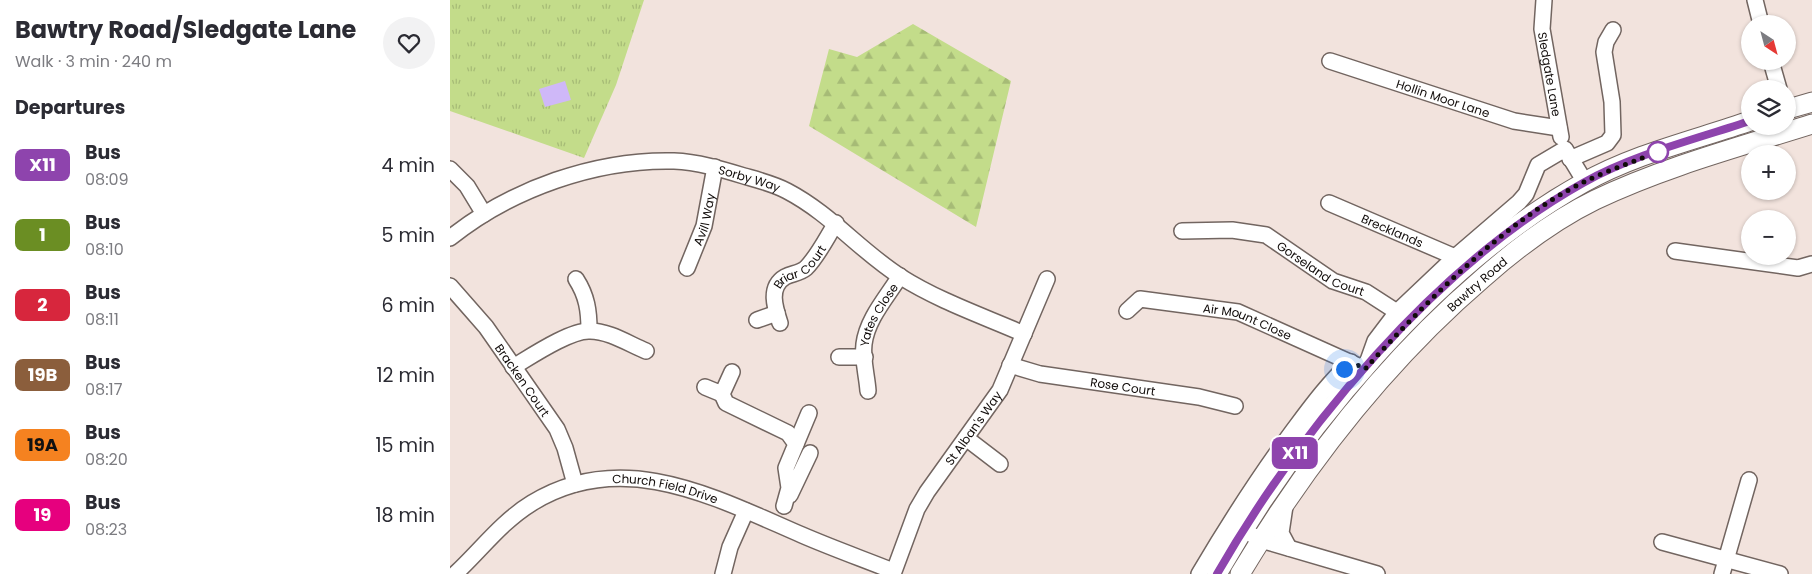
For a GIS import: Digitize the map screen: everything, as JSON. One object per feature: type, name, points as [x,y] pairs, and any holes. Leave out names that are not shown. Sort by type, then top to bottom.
[{"type":"main road","points":[[1796,107],[1812,102]]},
{"type":"main road","name":"Bawtry Road","points":[[1240,574],[1261,539],[1330,439],[1407,350],[1459,299],[1528,241],[1593,201],[1617,190],[1812,122]]},
{"type":"main road","name":"Bawtry Road","points":[[1217,574],[1263,499],[1358,365],[1400,330],[1480,255],[1519,224],[1585,182],[1632,162],[1741,124]]},
{"type":"main road","points":[[1708,135],[1752,129],[1757,132],[1760,140]]},
{"type":"main road","points":[[1263,499],[1284,506]]},
{"type":"street","name":"Sledgate Lane","points":[[1544,0],[1542,29],[1559,128],[1568,154]]},
{"type":"street","points":[[1755,0],[1759,15]]},
{"type":"street","name":"Bawtry Road","points":[[1199,574],[1246,496],[1315,402],[1358,365],[1397,312],[1454,257],[1520,202],[1526,194],[1538,165],[1568,154],[1605,145],[1613,135],[1612,102],[1604,52],[1606,42],[1614,30]]},
{"type":"street","name":"Hollin Moor Lane","points":[[1330,61],[1514,121],[1559,128]]},
{"type":"street","points":[[1796,118],[1812,122]]},
{"type":"street","points":[[1568,154],[1585,182]]},
{"type":"street","name":"Sorby Way","points":[[450,238],[484,214],[533,190],[599,168],[622,164],[674,161],[715,167],[786,190],[836,223],[900,276],[934,294],[1024,334]]},
{"type":"street","name":"Avill Way","points":[[687,268],[704,226],[715,167]]},
{"type":"street","points":[[450,169],[468,186],[484,214]]},
{"type":"street","name":"Brecklands","points":[[1329,203],[1454,257]]},
{"type":"street","name":"Briar Court","points":[[757,320],[778,318],[774,298],[778,283],[783,278],[807,267],[836,223]]},
{"type":"street","name":"Gorseland Court","points":[[1182,231],[1232,230],[1266,234],[1333,281],[1366,292],[1397,312]]},
{"type":"street","points":[[1675,251],[1798,268],[1811,266]]},
{"type":"street","name":"Yates Close","points":[[868,391],[864,346],[871,322],[900,276]]},
{"type":"street","points":[[576,279],[587,301],[589,330]]},
{"type":"street","name":"St Alban's Way","points":[[893,573],[917,509],[927,492],[1000,390],[1047,279]]},
{"type":"street","name":"Bracken Court","points":[[450,286],[486,327],[556,430],[565,448],[575,484]]},
{"type":"street","name":"Air Mount Close","points":[[1126,311],[1140,299],[1238,312],[1358,365]]},
{"type":"street","points":[[513,367],[551,344],[589,330],[610,335],[646,351]]},
{"type":"street","name":"Yates Close","points":[[839,358],[865,357]]},
{"type":"street","name":"Rose Court","points":[[1010,365],[1040,374],[1199,397],[1235,406]]},
{"type":"street","points":[[722,394],[732,372]]},
{"type":"street","points":[[705,387],[722,394],[726,403],[788,433],[796,444]]},
{"type":"street","points":[[784,506],[789,488],[786,468],[809,413]]},
{"type":"street","points":[[966,438],[1000,464]]},
{"type":"street","points":[[776,523],[810,452]]},
{"type":"street","name":"Church Field Drive","points":[[460,572],[494,531],[518,512],[553,492],[575,484],[628,478],[654,480],[693,490],[893,573]]},
{"type":"street","points":[[1722,574],[1749,480]]},
{"type":"street","points":[[1284,506],[1281,533],[1288,548]]},
{"type":"street","points":[[723,574],[730,547],[746,511]]},
{"type":"street","points":[[1243,530],[1261,539],[1288,548],[1377,574]]},
{"type":"street","points":[[1662,542],[1780,574]]},
{"type":"green space","points":[[450,0],[644,0],[616,85],[584,158],[450,111]]},
{"type":"green space","points":[[913,24],[1011,81],[976,227],[809,126],[829,49],[857,57]]},
{"type":"building","points":[[565,81],[571,100],[545,107],[539,89]]},
{"type":"bus line","name":"X11","points":[[1217,574],[1250,518],[1316,426],[1400,330],[1480,255],[1519,224],[1585,182],[1624,164],[1741,124]]},
{"type":"route","points":[[1344,369],[1351,362],[1365,369],[1400,330],[1435,296],[1480,255],[1519,224],[1585,182],[1624,164],[1658,152]]}]
